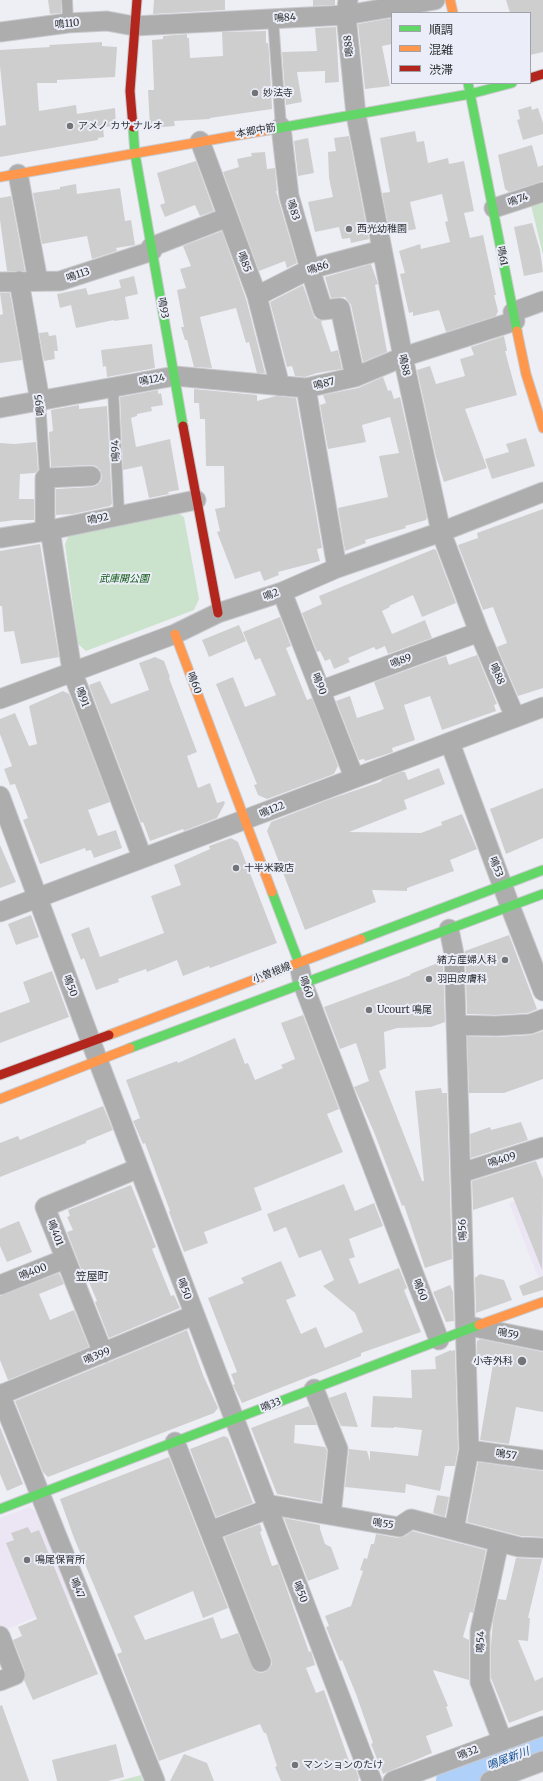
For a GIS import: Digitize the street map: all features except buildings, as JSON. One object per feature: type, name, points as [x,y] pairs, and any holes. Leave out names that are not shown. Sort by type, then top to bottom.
[{"type":"street","name":"鳴93","points":[[137,0],[130,91],[135,154],[196,500],[218,613]]},
{"type":"street","name":"鳴84","points":[[134,26],[273,19],[347,7],[435,0]]},
{"type":"street","points":[[450,0],[453,12]]},
{"type":"street","name":"鳴88","points":[[347,7],[356,115],[402,357],[441,532],[479,632],[515,717]]},
{"type":"street","name":"鳴110","points":[[0,32],[68,23],[107,21],[134,26]]},
{"type":"street","points":[[531,78],[543,74]]},
{"type":"street","name":"鳴61","points":[[468,84],[526,374],[543,428]]},
{"type":"street","name":"本郷中筋","points":[[9,175],[356,115],[470,94],[508,84]]},
{"type":"street","name":"鳴83","points":[[281,127],[289,196],[310,269],[323,310],[340,308],[355,377]]},
{"type":"street","name":"鳴85","points":[[200,141],[257,296],[280,386]]},
{"type":"street","points":[[9,175],[38,281]]},
{"type":"street","name":"鳴74","points":[[494,208],[543,192]]},
{"type":"street","name":"鳴113","points":[[9,281],[60,281],[152,249],[228,217]]},
{"type":"street","name":"鳴86","points":[[257,296],[310,269],[382,250]]},
{"type":"street","name":"鳴95","points":[[9,281],[40,401]]},
{"type":"street","name":"鳴87","points":[[338,568],[306,388],[355,377],[402,357],[514,316],[543,301]]},
{"type":"street","name":"鳴124","points":[[0,408],[175,376],[306,388]]},
{"type":"street","points":[[45,478],[91,476]]},
{"type":"street","name":"鳴95","points":[[45,478],[48,530]]},
{"type":"street","name":"鳴2","points":[[0,699],[175,634],[218,613],[282,592],[338,568],[441,532],[543,492]]},
{"type":"street","name":"鳴92","points":[[0,538],[48,530],[196,500]]},
{"type":"street","name":"鳴91","points":[[48,530],[72,671],[142,857]]},
{"type":"street","name":"鳴90","points":[[282,592],[322,690],[354,777]]},
{"type":"street","name":"鳴89","points":[[322,690],[479,632]]},
{"type":"street","name":"鳴60","points":[[175,634],[299,963],[303,984],[439,1340]]},
{"type":"street","name":"鳴122","points":[[0,912],[142,857],[245,820],[354,777],[450,743],[543,707]]},
{"type":"street","name":"鳴53","points":[[450,743],[543,991]]},
{"type":"street","name":"鳴50","points":[[0,796],[194,1315],[372,1781]]},
{"type":"street","name":"小曽根線","points":[[0,1075],[91,1042],[543,870]]},
{"type":"street","name":"小曽根線","points":[[0,1098],[543,894]]},
{"type":"street","name":"鳴56","points":[[449,929],[454,954],[461,1173],[470,1329],[469,1450],[454,1530]]},
{"type":"street","points":[[456,1025],[496,1026],[530,1024],[543,1019]]},
{"type":"street","name":"鳴409","points":[[461,1173],[543,1147]]},
{"type":"street","name":"鳴401","points":[[103,1353],[45,1207],[139,1168]]},
{"type":"street","name":"鳴400","points":[[0,1284],[65,1259]]},
{"type":"street","name":"鳴33","points":[[0,1509],[439,1340],[543,1302]]},
{"type":"street","name":"鳴399","points":[[0,1395],[194,1315]]},
{"type":"street","name":"鳴59","points":[[470,1329],[543,1341]]},
{"type":"street","points":[[314,1389],[338,1449],[331,1515]]},
{"type":"street","name":"鳴47","points":[[0,1395],[155,1781]]},
{"type":"street","points":[[175,1442],[261,1662]]},
{"type":"street","name":"鳴57","points":[[469,1450],[543,1460]]},
{"type":"street","points":[[210,1531],[267,1506]]},
{"type":"street","name":"鳴55","points":[[267,1506],[399,1527],[411,1519],[519,1547],[543,1548]]},
{"type":"street","name":"鳴54","points":[[499,1542],[480,1631],[480,1682],[502,1740]]},
{"type":"street","points":[[0,1636],[15,1675],[0,1681]]},
{"type":"street","name":"鳴32","points":[[394,1781],[543,1726]]},
{"type":"street","points":[[490,1781],[543,1761]]},
{"type":"lane","points":[[68,0],[68,23]]},
{"type":"lane","name":"鳴83","points":[[273,19],[281,127]]},
{"type":"lane","name":"鳴94","points":[[113,387],[118,515]]},
{"type":"lane","name":"鳴95","points":[[40,401],[45,478]]},
{"type":"shaded area","points":[[543,1190],[543,1290],[509,1203]]},
{"type":"shaded area","name":"鳴尾保育所","points":[[29,1507],[35,1511],[72,1601],[3,1631],[0,1624],[0,1518]]},
{"type":"green space","points":[[543,201],[543,255],[531,205]]},
{"type":"green space","name":"武庫開公園","points":[[178,513],[184,517],[199,599],[194,610],[86,651],[78,644],[65,544],[69,535]]},
{"type":"green space","points":[[141,1775],[143,1781],[119,1781]]},
{"type":"waterway","name":"鳴尾新川","points":[[451,1781],[543,1746]]},
{"type":"traffic: fast","points":[[468,84],[517,331]]},
{"type":"traffic: fast","points":[[268,130],[470,94],[508,84]]},
{"type":"traffic: fast","points":[[133,127],[135,154],[183,426]]},
{"type":"traffic: fast","points":[[361,939],[543,870]]},
{"type":"traffic: fast","points":[[272,892],[299,963]]},
{"type":"traffic: fast","points":[[130,1048],[543,894]]},
{"type":"traffic: fast","points":[[0,1509],[479,1325]]},
{"type":"traffic: slow","points":[[450,0],[453,12]]},
{"type":"traffic: slow","points":[[0,177],[268,130]]},
{"type":"traffic: slow","points":[[517,331],[526,374],[543,428]]},
{"type":"traffic: slow","points":[[175,634],[272,892]]},
{"type":"traffic: slow","points":[[109,1035],[361,939]]},
{"type":"traffic: slow","points":[[0,1099],[130,1048]]},
{"type":"traffic: slow","points":[[479,1325],[543,1302]]},
{"type":"traffic: jam","points":[[133,127],[130,91],[137,0]]},
{"type":"traffic: jam","points":[[531,78],[543,74]]},
{"type":"traffic: jam","points":[[183,426],[218,613]]},
{"type":"traffic: jam","points":[[0,1075],[109,1035]]},
{"type":"place","name":"妙法寺","points":[[255,93]]},
{"type":"place","name":"アメノ カサ ナルオ","points":[[70,126]]},
{"type":"place","name":"西光幼稚園","points":[[349,229]]},
{"type":"place","name":"十半米穀店","points":[[236,868]]},
{"type":"place","name":"緒方産婦人科","points":[[505,960]]},
{"type":"place","name":"羽田皮膚科","points":[[429,979]]},
{"type":"place","name":"Ucourt 鳴尾","points":[[369,1010]]},
{"type":"place","name":"小寺外科","points":[[522,1361]]},
{"type":"place","name":"鳴尾保育所","points":[[27,1560]]},
{"type":"place","name":"マンションのたけ","points":[[295,1765]]},
{"type":"district","name":"笠屋町","points":[[92,1277]]}]
